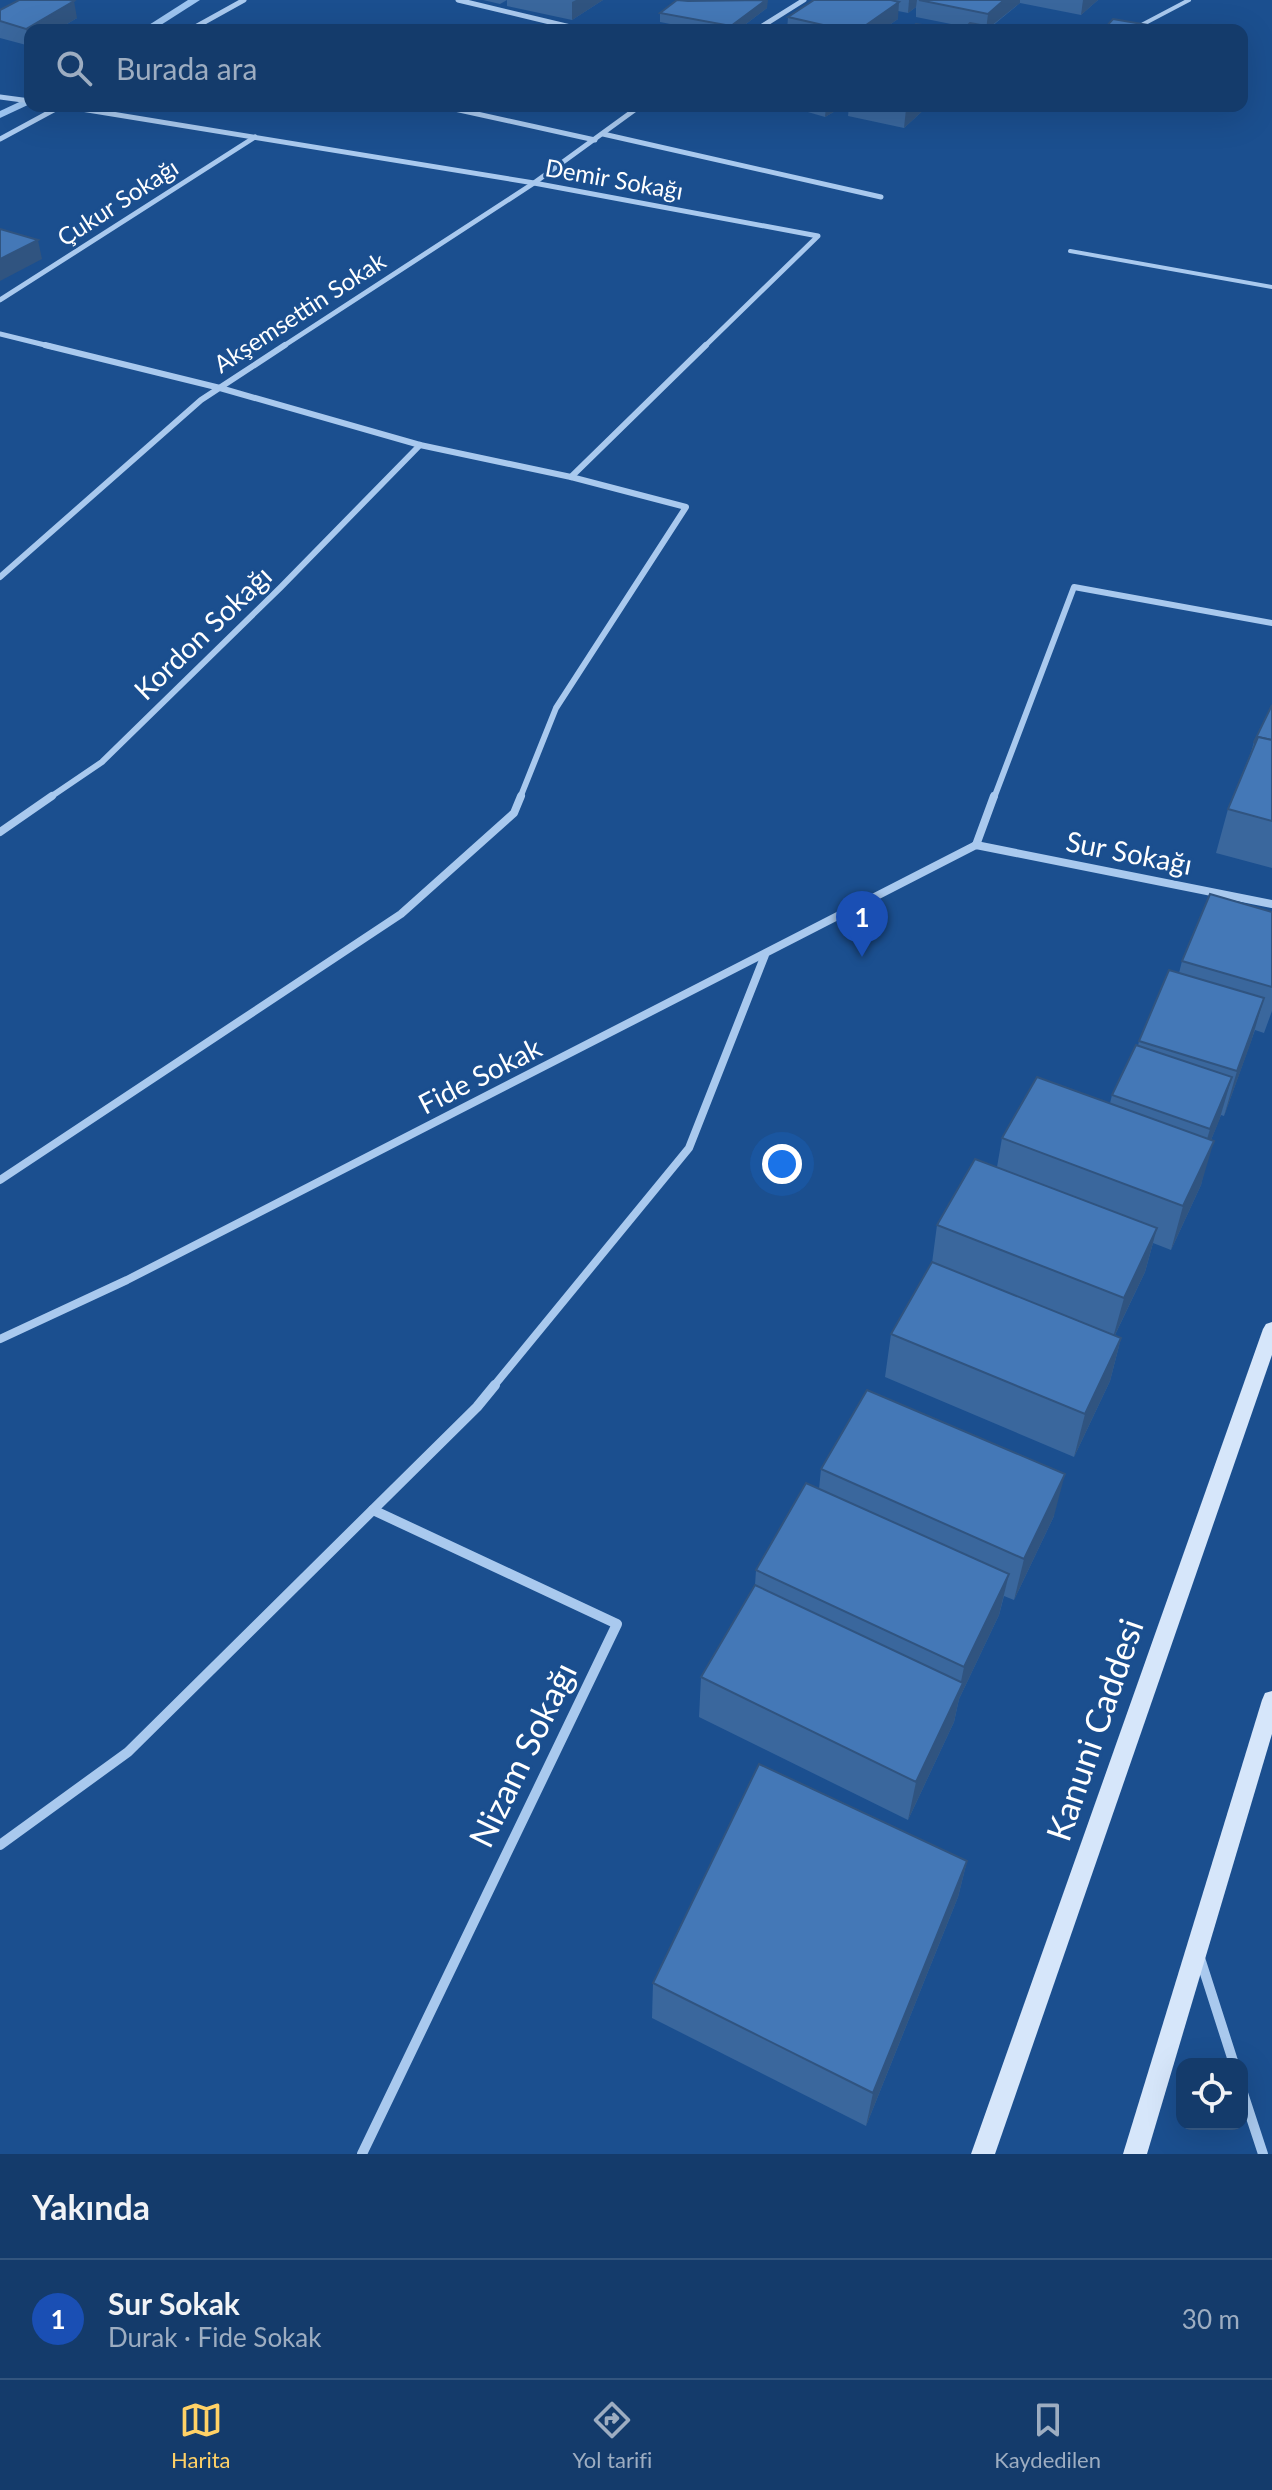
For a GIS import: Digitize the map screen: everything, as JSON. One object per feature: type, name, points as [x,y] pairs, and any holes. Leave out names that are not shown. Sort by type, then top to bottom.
[{"type":"street","points":[[201,24],[244,0]]},
{"type":"street","points":[[458,0],[558,24]]},
{"type":"street","points":[[766,24],[804,0]]},
{"type":"street","points":[[0,97],[24,100]]},
{"type":"street","points":[[0,139],[51,112]]},
{"type":"street","name":"Demir Sokağı","points":[[101,112],[534,183],[818,236],[571,477]]},
{"type":"street","points":[[468,112],[595,140]]},
{"type":"street","name":"Akşemsettin Sokak","points":[[0,577],[201,400],[534,183],[632,112]]},
{"type":"street","points":[[603,134],[881,197]]},
{"type":"street","name":"Çukur Sokağı","points":[[0,300],[256,136]]},
{"type":"street","points":[[0,334],[220,388],[420,445],[571,477],[686,507],[556,708],[514,813],[401,914],[0,1180]]},
{"type":"street","name":"Kordon Sokağı","points":[[0,832],[102,762],[281,587],[420,445]]},
{"type":"street","points":[[976,845],[1074,587],[1272,623]]},
{"type":"street","name":"Sur Sokağı","points":[[976,845],[1272,904]]},
{"type":"street","name":"Fide Sokak","points":[[0,1339],[127,1280],[976,845]]},
{"type":"street","points":[[0,1845],[128,1752],[477,1407],[689,1148],[765,955]]},
{"type":"street","name":"Kanuni Caddesi","points":[[983,2154],[1272,1329]]},
{"type":"street","name":"Nizam Sokağı","points":[[362,2154],[617,1624],[373,1510]]},
{"type":"street","points":[[1135,2154],[1272,1700]]},
{"type":"street","points":[[1197,1950],[1232,2058]]},
{"type":"street","points":[[1248,2108],[1263,2154]]},
{"type":"lane","points":[[1143,24],[1189,0]]},
{"type":"lane","points":[[1070,251],[1272,287]]},
{"type":"building","points":[[19,0],[74,1],[35,24],[24,24],[24,28],[0,21],[0,10]]},
{"type":"building","points":[[677,0],[766,0],[734,24],[660,13]]},
{"type":"building","points":[[814,0],[899,2],[868,24],[819,24],[788,17]]},
{"type":"building","points":[[919,0],[1004,0],[988,14]]},
{"type":"building","points":[[1113,19],[1142,24],[1108,24]]},
{"type":"building","points":[[0,229],[38,240],[0,259]]},
{"type":"building","points":[[1272,705],[1272,740],[1258,737],[1255,743],[1254,742]]},
{"type":"building","points":[[1258,737],[1272,740],[1272,821],[1228,809]]},
{"type":"building","points":[[1210,894],[1272,912],[1272,987],[1182,961]]},
{"type":"building","points":[[1169,970],[1264,998],[1237,1071],[1139,1041]]},
{"type":"building","points":[[1136,1045],[1232,1077],[1210,1129],[1112,1095]]},
{"type":"building","points":[[1037,1077],[1214,1141],[1183,1206],[1002,1138]]},
{"type":"building","points":[[975,1159],[1157,1228],[1124,1298],[937,1225]]},
{"type":"building","points":[[932,1262],[1121,1338],[1085,1414],[891,1334]]},
{"type":"building","points":[[867,1390],[1065,1474],[1024,1559],[821,1469]]},
{"type":"building","points":[[806,1483],[1009,1574],[964,1667],[756,1570]]},
{"type":"building","points":[[755,1585],[963,1683],[916,1782],[701,1677]]},
{"type":"building","points":[[759,1764],[967,1861],[873,2093],[653,1983]]},
{"type":"waterway","points":[[156,24],[195,0]]},
{"type":"waterway","points":[[0,115],[24,103]]},
{"type":"place","name":"Sur Sokak","points":[[862,957]]}]
